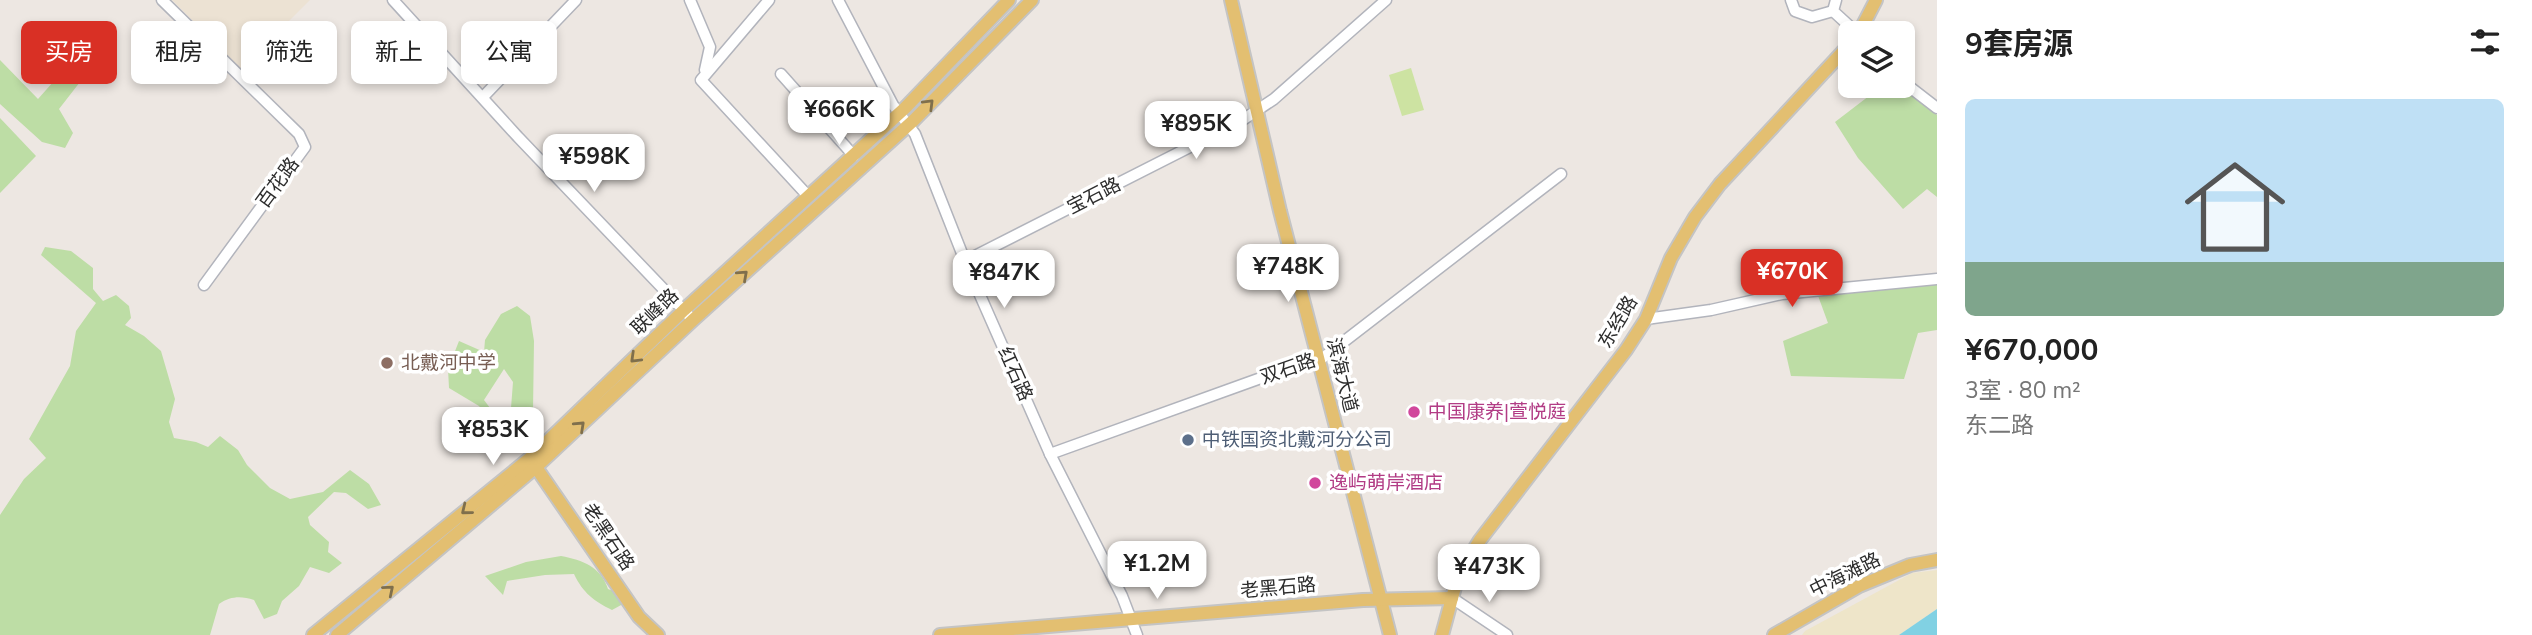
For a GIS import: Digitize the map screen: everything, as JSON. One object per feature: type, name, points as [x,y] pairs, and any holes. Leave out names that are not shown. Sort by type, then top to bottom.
[{"type":"main road","name":"联峰路","points":[[337,635],[533,463],[808,196],[899,113],[1009,0]]},
{"type":"main road","name":"联峰路","points":[[688,315],[908,125],[1032,0]]},
{"type":"main road","name":"滨海大道","points":[[1231,0],[1255,112],[1390,635]]},
{"type":"main road","points":[[1865,21],[1876,0]]},
{"type":"main road","name":"东经路","points":[[1442,635],[1458,576],[1480,540],[1626,350],[1646,319],[1671,258],[1695,217],[1720,184],[1838,57]]},
{"type":"main road","name":"联峰路","points":[[313,635],[533,463]]},
{"type":"main road","name":"老黑石路","points":[[533,463],[639,617],[658,635]]},
{"type":"main road","name":"中海滩路","points":[[1774,634],[1859,586],[1910,565],[1937,560]]},
{"type":"main road","name":"老黑石路","points":[[940,635],[1381,599],[1452,598]]},
{"type":"street","name":"百花路","points":[[162,0],[299,134],[305,147],[204,285]]},
{"type":"street","points":[[393,0],[688,315]]},
{"type":"street","points":[[483,97],[576,0]]},
{"type":"street","points":[[690,0],[710,47],[709,61],[701,80]]},
{"type":"street","points":[[701,80],[769,0]]},
{"type":"street","name":"红石路","points":[[838,0],[899,113],[915,134],[965,261],[1050,454],[1132,620],[1136,635]]},
{"type":"street","name":"宝石路","points":[[965,261],[1255,112],[1274,99],[1385,0]]},
{"type":"street","points":[[1791,0],[1796,10],[1812,16],[1833,11]]},
{"type":"street","points":[[1833,11],[1836,0]]},
{"type":"street","points":[[1833,11],[1844,21]]},
{"type":"street","points":[[781,74],[853,156]]},
{"type":"street","points":[[701,80],[808,196]]},
{"type":"street","points":[[1915,91],[1937,108]]},
{"type":"street","name":"双石路","points":[[1050,454],[1308,361],[1320,360],[1561,174]]},
{"type":"street","points":[[1646,319],[1711,310],[1782,294],[1937,279]]},
{"type":"street","points":[[1452,598],[1507,635]]},
{"type":"shaded area","points":[[172,0],[310,0],[289,21],[241,21],[241,69],[227,55],[227,21],[193,21]]},
{"type":"green space","points":[[0,60],[38,99],[51,84],[78,84],[59,109],[73,133],[65,148],[42,142],[0,104]]},
{"type":"green space","points":[[1411,68],[1424,110],[1402,116],[1389,75]]},
{"type":"green space","points":[[1866,98],[1915,98],[1937,115],[1937,197],[1927,189],[1903,209],[1858,158],[1835,122]]},
{"type":"green space","points":[[0,118],[36,156],[0,193]]},
{"type":"green space","points":[[45,247],[71,251],[93,268],[93,289],[103,301],[116,295],[129,306],[131,318],[125,325],[144,336],[161,351],[175,399],[169,422],[174,438],[208,447],[220,436],[238,450],[247,465],[270,488],[290,499],[323,492],[350,470],[369,484],[381,505],[368,509],[346,493],[334,492],[308,517],[310,525],[329,542],[328,552],[342,563],[329,573],[310,567],[299,586],[282,601],[277,614],[264,619],[254,600],[236,598],[219,604],[210,635],[0,635],[0,515],[24,479],[46,458],[29,439],[70,366],[76,331],[96,303],[41,255]]},
{"type":"green space","points":[[1937,284],[1937,330],[1918,333],[1904,379],[1791,376],[1783,341],[1828,323],[1817,293]]},
{"type":"green space","points":[[517,306],[530,316],[534,341],[533,411],[511,408],[513,382],[504,369],[484,400],[499,420],[490,420],[479,406],[449,388],[448,369],[459,341],[484,352],[485,340],[501,314]]},
{"type":"green space","points":[[561,556],[584,562],[596,570],[608,589],[618,593],[623,604],[612,610],[600,603],[585,591],[574,574],[507,581],[503,595],[485,576],[526,562]]},
{"type":"sand","points":[[1937,570],[1937,609],[1899,635],[1802,635],[1912,573]]},
{"type":"water","points":[[1937,609],[1937,635],[1899,635]]},
{"type":"place","name":"北戴河中学","points":[[387,363]]},
{"type":"place","name":"中国康养|萱悦庭","points":[[1414,412]]},
{"type":"place","name":"中铁国资北戴河分公司","points":[[1188,440]]},
{"type":"place","name":"逸屿萌岸酒店","points":[[1315,483]]}]
